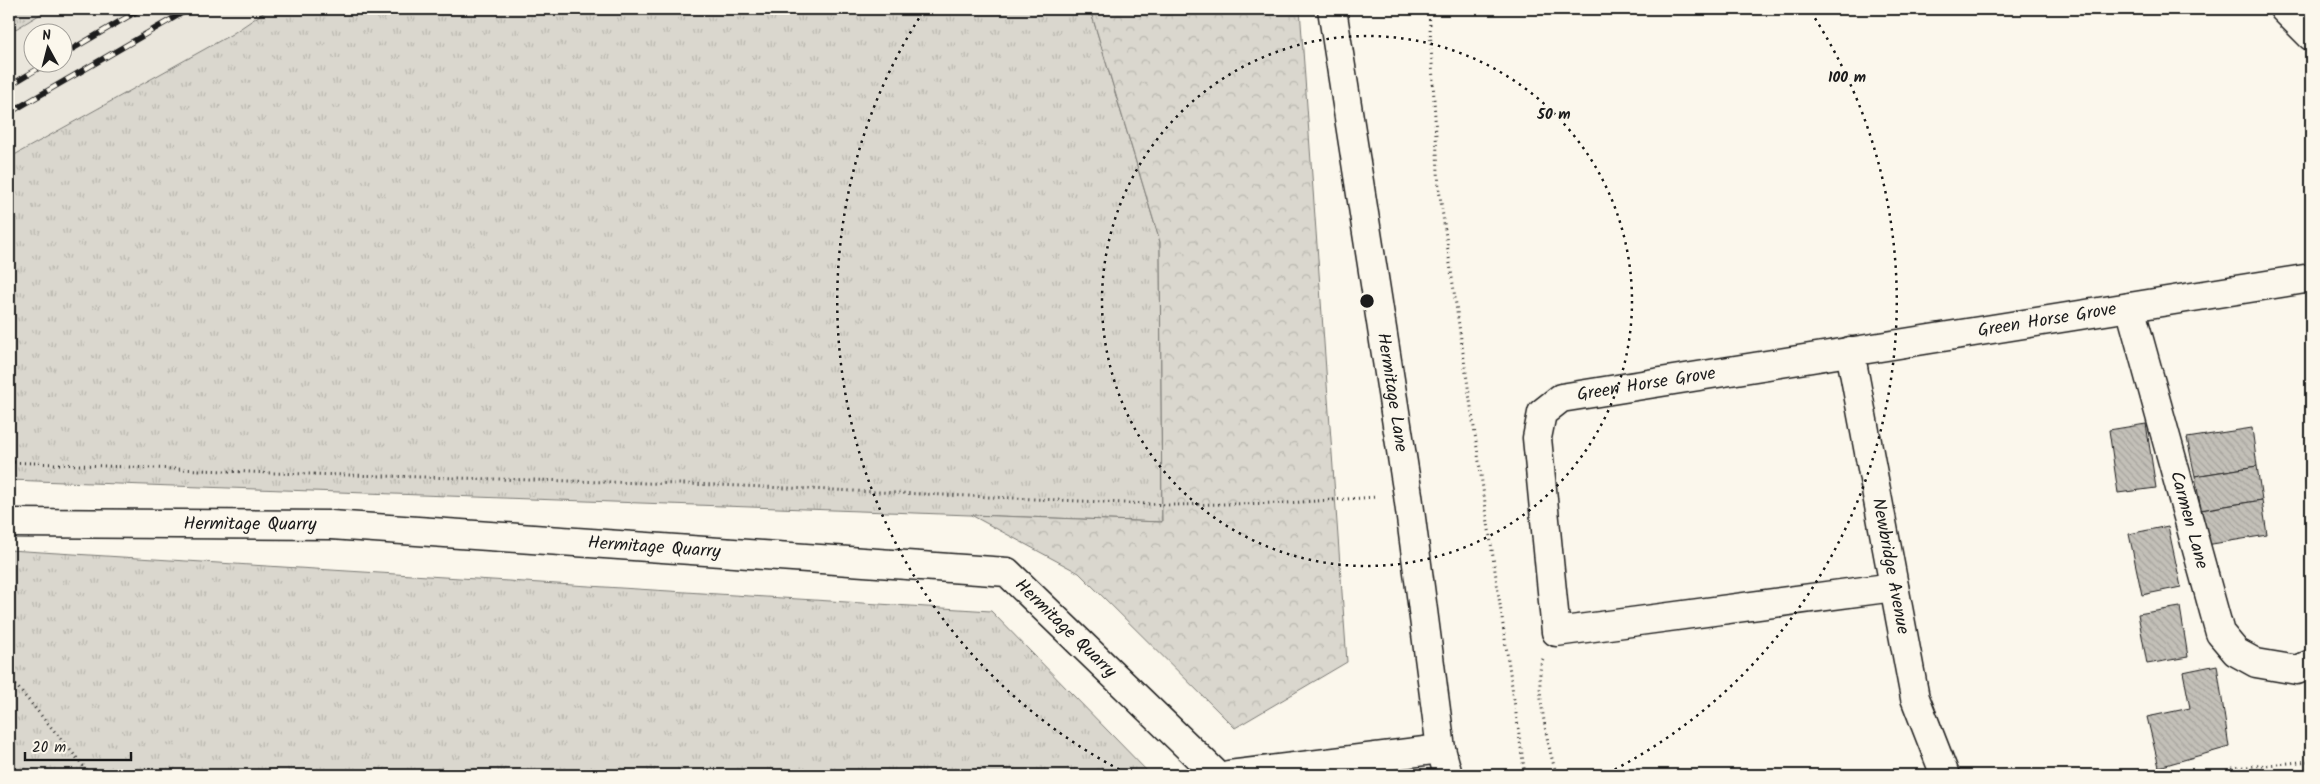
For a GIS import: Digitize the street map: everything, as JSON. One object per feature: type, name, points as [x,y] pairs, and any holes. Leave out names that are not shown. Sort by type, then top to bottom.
[{"type":"street","name":"Hermitage Lane","points":[[1332,9],[1408,495],[1441,749],[1448,775]]},
{"type":"street","points":[[2284,9],[2311,36]]},
{"type":"street","name":"Green Horse Grove","points":[[1556,632],[1537,438],[1542,413],[1561,398],[2311,278]]},
{"type":"street","name":"Carmen Lane","points":[[2130,307],[2220,633],[2236,652],[2256,663],[2297,670],[2311,664]]},
{"type":"street","name":"Newbridge Avenue","points":[[1850,351],[1915,698],[1945,775]]},
{"type":"street","name":"Hermitage Quarry","points":[[9,523],[331,525],[1007,572],[1217,775]]},
{"type":"street","points":[[1556,632],[1894,587]]},
{"type":"street","points":[[1229,775],[1441,749]]},
{"type":"path","points":[[1429,9],[1439,189],[1525,775]]},
{"type":"path","points":[[9,462],[272,473],[719,485],[1171,506],[1287,503],[1408,495]]},
{"type":"path","points":[[1556,632],[1539,666],[1543,711],[1553,765],[1558,775]]},
{"type":"path","points":[[9,677],[91,775]]},
{"type":"path","points":[[2219,775],[2233,768],[2311,761]]},
{"type":"shaded area","points":[[49,9],[269,9],[232,34],[9,158],[9,33],[22,25],[22,72],[72,72],[72,22],[27,22]]},
{"type":"green space","points":[[9,9],[49,9],[27,22],[22,22],[22,25],[9,33]]},
{"type":"green space","points":[[269,9],[1090,9],[1160,242],[1162,522],[9,480],[9,158],[232,34]]},
{"type":"green space","points":[[1090,9],[1300,9],[1347,662],[1235,728],[1079,573],[971,515],[1162,522],[1160,242]]},
{"type":"green space","points":[[9,550],[991,611],[1151,775],[9,775]]},
{"type":"building","points":[[2146,424],[2156,488],[2118,493],[2109,430]]},
{"type":"building","points":[[2252,428],[2257,466],[2195,476],[2187,438]]},
{"type":"building","points":[[2257,466],[2262,500],[2201,510],[2195,476]]},
{"type":"building","points":[[2262,500],[2267,535],[2206,545],[2201,510]]},
{"type":"building","points":[[2168,526],[2181,587],[2142,595],[2129,534]]},
{"type":"building","points":[[2180,607],[2188,657],[2147,664],[2138,614]]},
{"type":"building","points":[[2217,665],[2229,747],[2159,767],[2147,717],[2190,708],[2183,672]]},
{"type":"railway","points":[[72,49],[141,9]]},
{"type":"railway","points":[[9,113],[189,9]]},
{"type":"railway","points":[[9,86],[32,72]]}]
